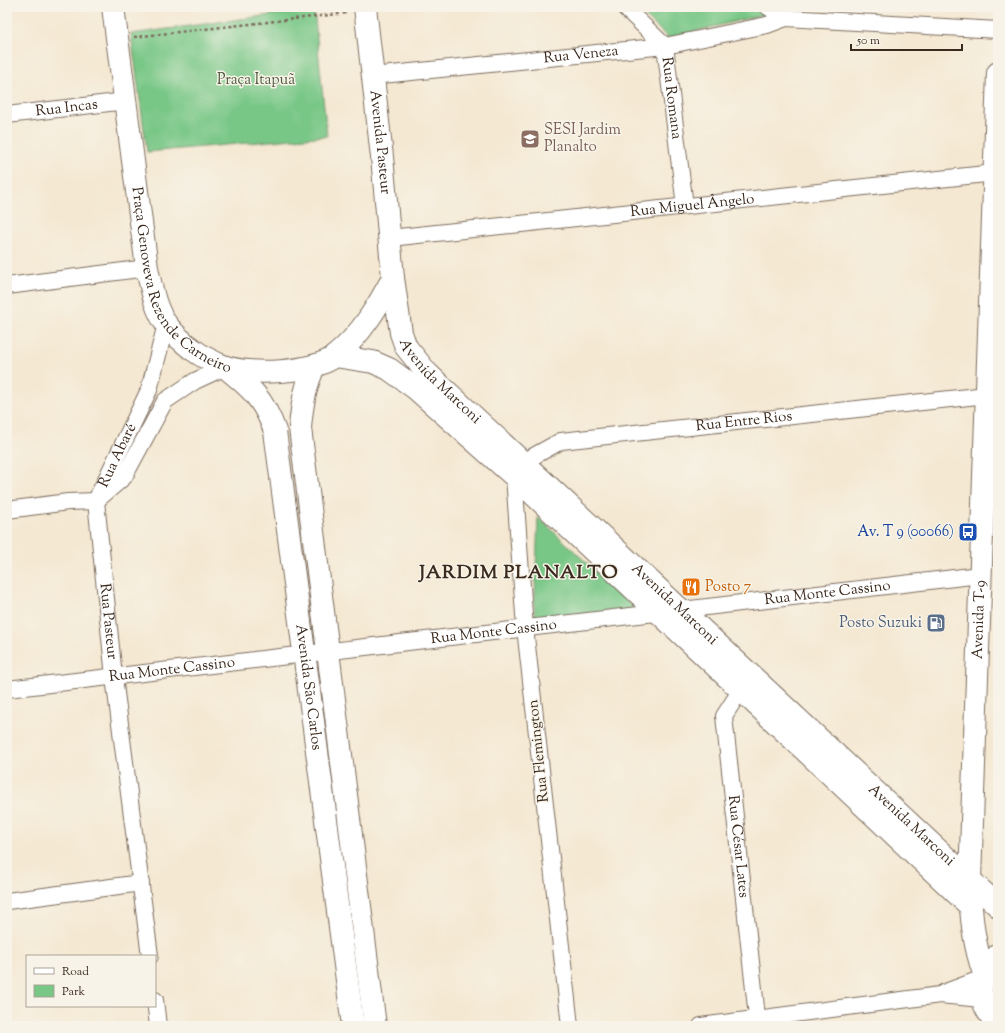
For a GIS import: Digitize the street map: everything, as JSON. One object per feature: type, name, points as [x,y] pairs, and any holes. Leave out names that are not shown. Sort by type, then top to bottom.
[{"type":"main road","name":"Praça Genoveva Rezende Carneiro","points":[[113,7],[147,268],[152,291],[166,324],[193,350],[224,367],[269,372],[314,366],[335,356],[360,330],[393,278]]},
{"type":"main road","name":"Avenida Pasteur","points":[[365,8],[393,278]]},
{"type":"main road","name":"Avenida T-9","points":[[998,73],[970,880],[970,906],[983,983],[991,1017],[998,1024]]},
{"type":"main road","name":"Avenida Marconi","points":[[393,278],[400,333],[421,380],[518,469],[682,610],[746,682],[970,906]]},
{"type":"main road","name":"Avenida Marconi","points":[[335,356],[373,362],[388,369],[421,380]]},
{"type":"main road","name":"Avenida São Carlos","points":[[314,366],[306,383],[303,395],[300,428],[375,1026]]},
{"type":"main road","name":"Avenida São Carlos","points":[[224,367],[250,387],[260,399],[268,412],[275,431],[303,654],[353,1026]]},
{"type":"main road","points":[[275,431],[300,428]]},
{"type":"main road","name":"Avenida Marconi","points":[[518,469],[658,613],[746,682],[998,906]]},
{"type":"main road","points":[[983,983],[990,962],[998,955]]},
{"type":"street","name":"Rua Romana","points":[[624,7],[665,46],[685,206]]},
{"type":"street","points":[[768,7],[786,18],[998,30]]},
{"type":"street","name":"Rua Veneza","points":[[372,76],[665,46],[767,25],[786,18]]},
{"type":"street","name":"Rua Incas","points":[[7,115],[126,102]]},
{"type":"street","name":"Rua Miguel Ângelo","points":[[390,238],[995,173]]},
{"type":"street","points":[[7,286],[147,268]]},
{"type":"street","name":"Rua Abaré","points":[[7,510],[68,502],[96,501],[149,390],[166,324]]},
{"type":"street","points":[[96,501],[124,477],[165,401],[196,381],[224,367]]},
{"type":"street","points":[[149,390],[165,401]]},
{"type":"street","name":"Rua Entre Rios","points":[[518,469],[561,441],[987,395]]},
{"type":"street","name":"Rua Flemington","points":[[518,469],[525,628],[570,1026]]},
{"type":"street","name":"Rua Pasteur","points":[[96,501],[114,677],[150,955]]},
{"type":"street","name":"Rua Monte Cassino","points":[[7,689],[980,575]]},
{"type":"street","name":"Rua César Lates","points":[[746,682],[724,716],[758,1023]]},
{"type":"street","points":[[7,901],[141,883]]},
{"type":"street","points":[[701,1026],[758,1023],[940,995],[983,983]]},
{"type":"street","points":[[156,1007],[158,1026]]},
{"type":"path","points":[[130,43],[133,37],[362,12],[365,8]]},
{"type":"green space","points":[[636,7],[756,7],[770,13],[668,38]]},
{"type":"green space","name":"Praça Itapuã","points":[[314,9],[327,136],[147,152],[131,34]]},
{"type":"green space","points":[[538,517],[637,610],[534,618]]},
{"type":"place","name":"SESI Jardim Planalto","points":[[530,139]]},
{"type":"place","name":"Av. T 9 (00066)","points":[[968,532]]},
{"type":"place","name":"Posto 7","points":[[691,587]]},
{"type":"place","name":"Posto Suzuki","points":[[936,623]]},
{"type":"district","name":"JARDIM PLANALTO","points":[[519,573]]}]
